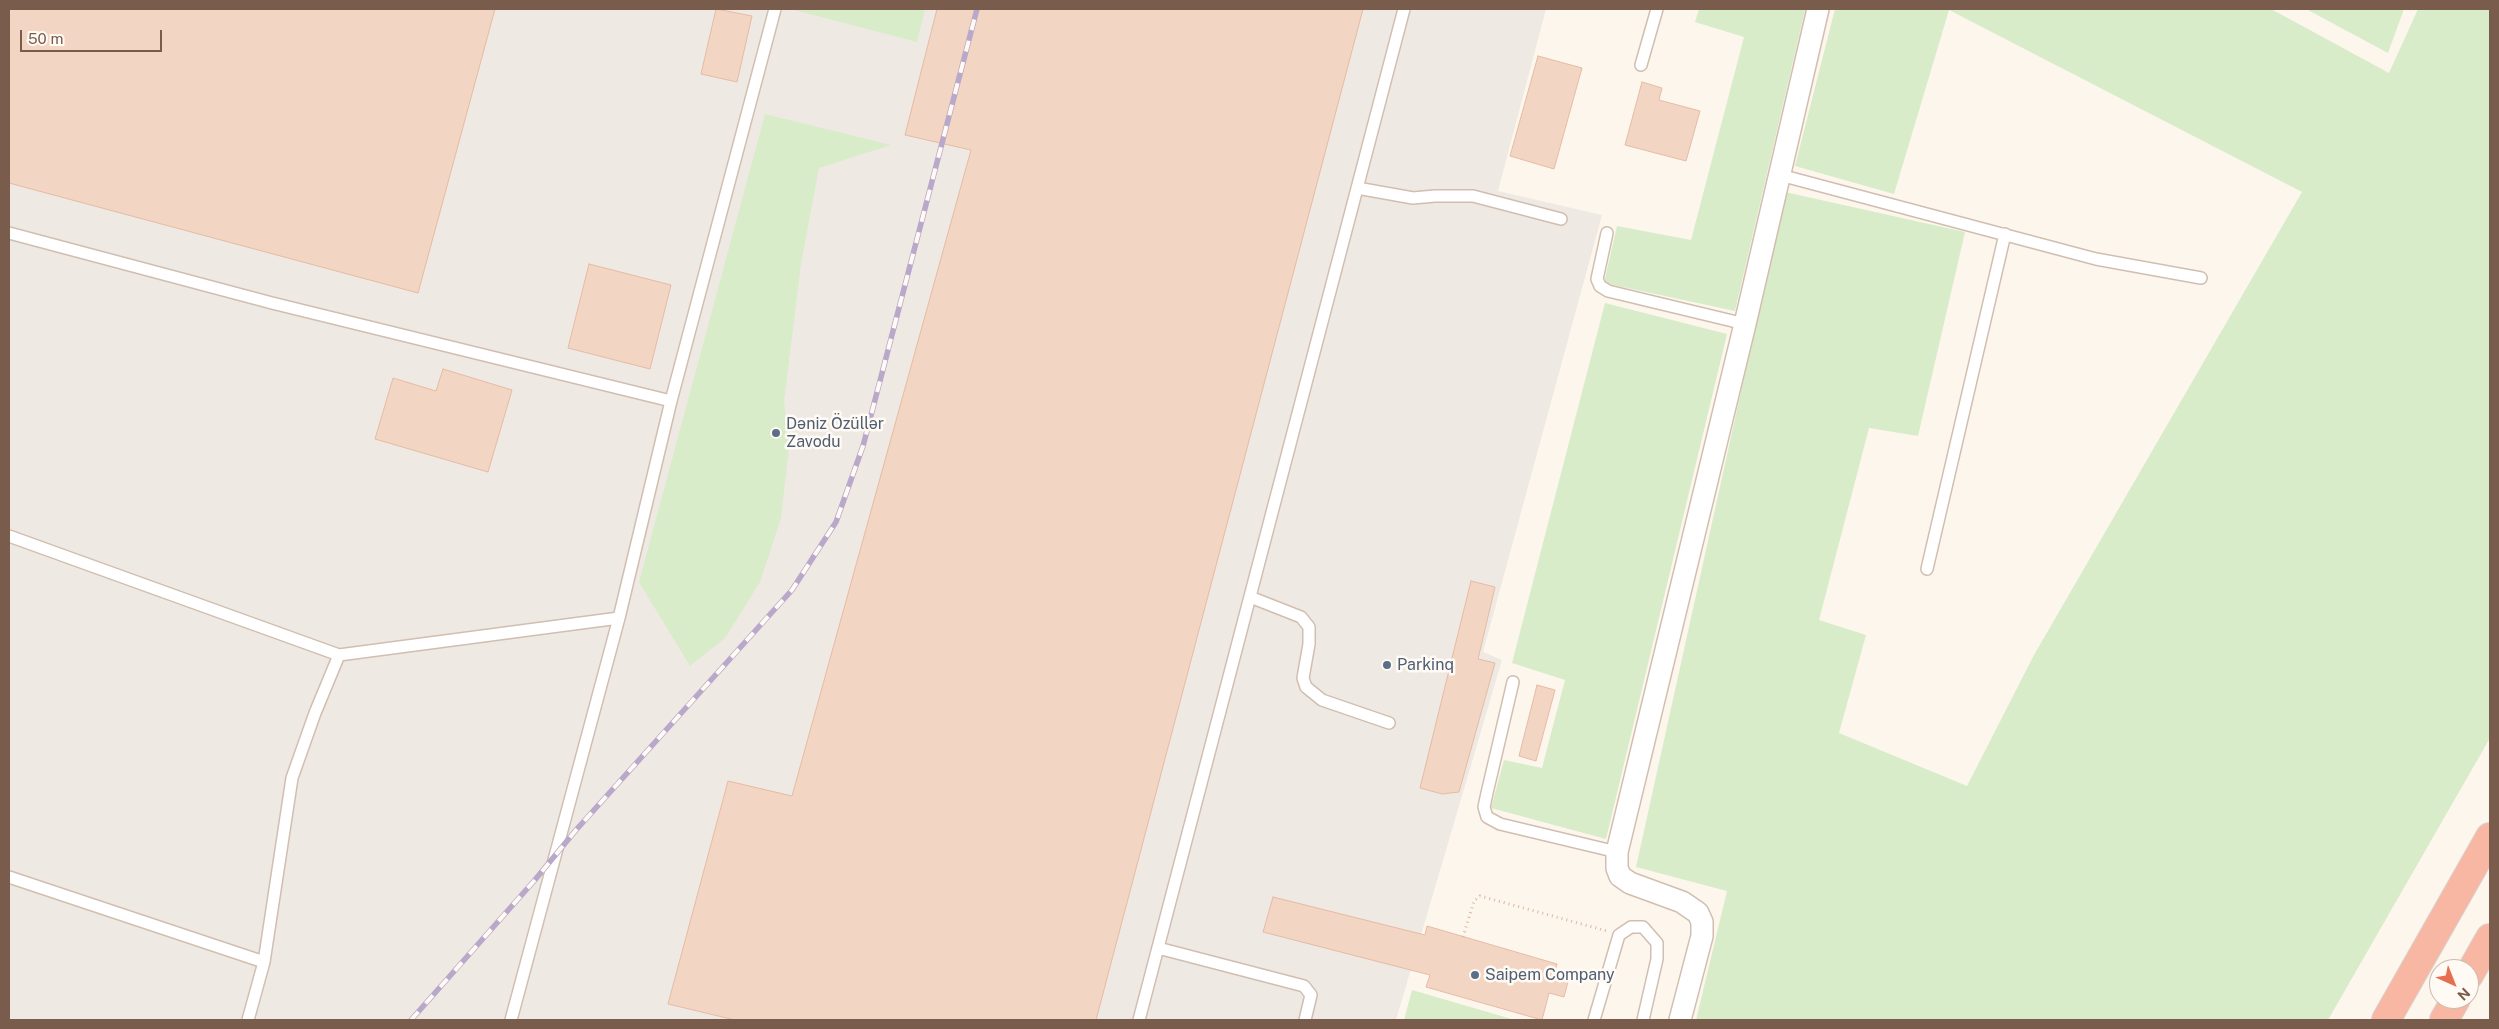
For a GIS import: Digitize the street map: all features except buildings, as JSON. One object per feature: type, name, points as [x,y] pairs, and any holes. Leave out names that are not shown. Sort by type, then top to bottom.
[{"type":"highway","points":[[2386,1020],[2490,837]]},
{"type":"highway","points":[[2478,959],[2490,938]]},
{"type":"highway","points":[[2444,1020],[2450,1009]]},
{"type":"street","points":[[1680,1020],[1702,936],[1702,922],[1698,913],[1682,902],[1630,883],[1620,876],[1617,868],[1617,852],[1746,324],[1818,9]]},
{"type":"lane","points":[[511,1020],[619,618],[671,401],[774,9]]},
{"type":"lane","points":[[1140,1020],[1404,9]]},
{"type":"lane","points":[[1641,65],[1657,9]]},
{"type":"lane","points":[[1780,175],[2096,258],[2201,278]]},
{"type":"lane","points":[[1357,188],[1413,198],[1473,196],[1561,219]]},
{"type":"lane","points":[[9,233],[272,303],[671,401]]},
{"type":"lane","points":[[1607,233],[1597,279],[1600,286],[1608,291],[1746,324]]},
{"type":"lane","points":[[1928,569],[2005,234]]},
{"type":"lane","points":[[9,536],[339,655],[619,618]]},
{"type":"lane","points":[[1250,597],[1301,617],[1309,627],[1309,644],[1303,678],[1306,687],[1322,700],[1389,723]]},
{"type":"lane","points":[[248,1020],[264,962],[292,778],[339,655]]},
{"type":"lane","points":[[1513,682],[1486,793],[1484,807],[1486,817],[1500,824],[1617,852]]},
{"type":"lane","points":[[9,876],[264,962]]},
{"type":"lane","points":[[1594,1020],[1619,935],[1631,927],[1643,927],[1657,943],[1657,959],[1643,1020]]},
{"type":"lane","points":[[1158,948],[1304,986],[1311,995],[1305,1020]]},
{"type":"path","points":[[1463,937],[1474,901],[1480,896],[1587,924],[1619,935]]},
{"type":"shaded area","name":"Dəniz Özüllər Zavodu","points":[[9,9],[1546,9],[1498,191],[1602,215],[1483,652],[1502,660],[1396,1020],[9,1020]]},
{"type":"green space","points":[[790,9],[925,9],[917,42]]},
{"type":"green space","points":[[1699,9],[1805,10],[1735,311],[1604,283],[1617,226],[1691,240],[1744,37],[1695,22]]},
{"type":"green space","points":[[1835,9],[2271,9],[2389,73],[2418,9],[2490,9],[2490,738],[2328,1020],[1696,1020],[1727,891],[1636,867],[1785,192],[1965,232],[1918,436],[1869,428],[1819,620],[1866,635],[1839,733],[1967,786],[2034,655],[2302,192],[1949,10],[1894,194],[1795,166]]},
{"type":"green space","points":[[2306,9],[2404,9],[2388,53]]},
{"type":"green space","points":[[765,114],[891,145],[819,168],[801,264],[784,401],[789,447],[781,518],[760,582],[725,638],[690,666],[639,582]]},
{"type":"green space","points":[[1605,303],[1727,334],[1606,839],[1491,808],[1504,760],[1542,768],[1565,680],[1512,663]]},
{"type":"green space","points":[[1412,990],[1515,1020],[1404,1020]]},
{"type":"railway","points":[[411,1020],[534,881],[576,830],[792,590],[836,522],[863,446],[977,9]]},
{"type":"place","name":"Dəniz Özüllər Zavodu","points":[[776,433]]},
{"type":"place","name":"Parkinq","points":[[1387,665]]},
{"type":"place","name":"Saipem Company","points":[[1475,975]]}]
